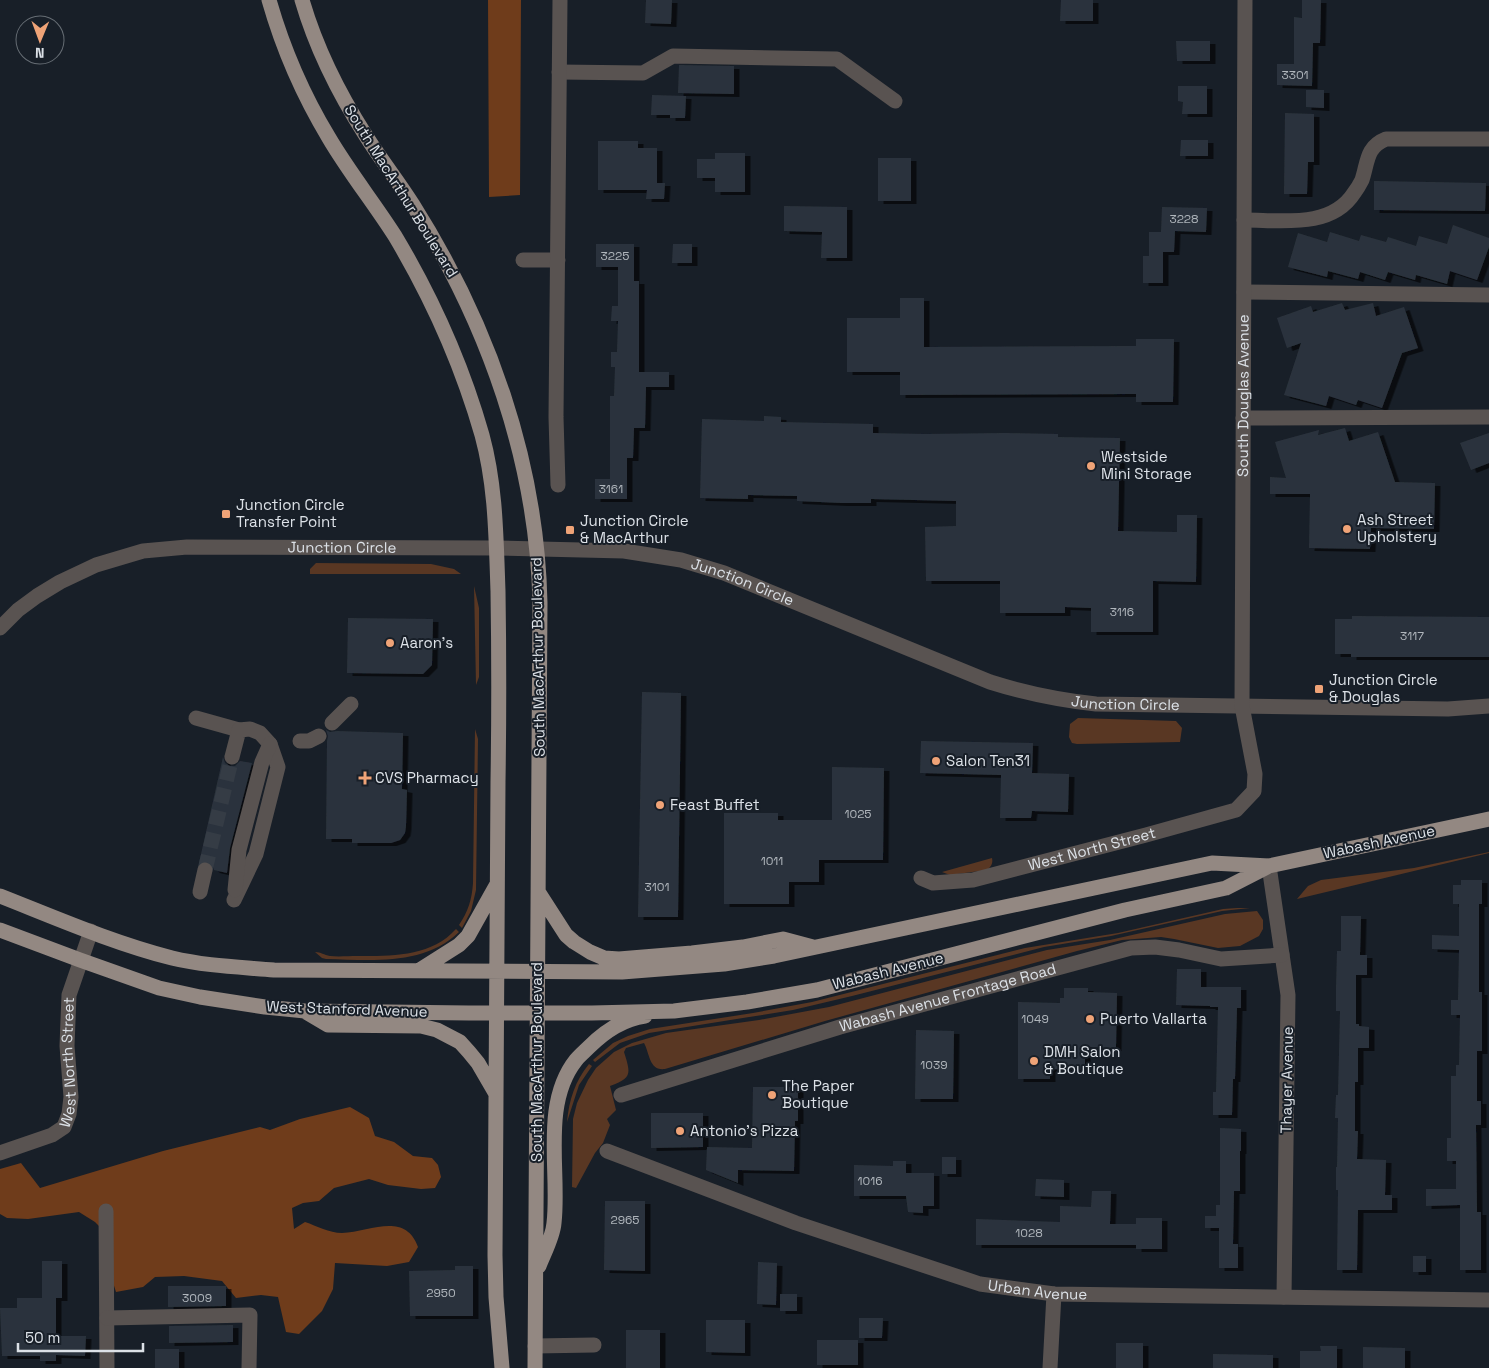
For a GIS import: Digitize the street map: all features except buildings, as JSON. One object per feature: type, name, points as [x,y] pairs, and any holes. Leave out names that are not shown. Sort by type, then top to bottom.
[{"type":"main road","name":"South MacArthur Boulevard","points":[[269,0],[279,36],[311,106],[330,140],[393,234],[421,281],[447,337],[466,384],[482,437],[495,501],[499,732],[496,1013],[496,1297],[502,1368]]},
{"type":"main road","name":"South MacArthur Boulevard","points":[[302,0],[309,24],[344,99],[366,137],[413,204],[465,298],[502,387],[528,491],[537,548],[540,603],[534,1368]]},
{"type":"main road","name":"Wabash Avenue","points":[[496,1013],[674,1011],[747,1002],[817,990],[1125,910],[1226,888],[1269,866],[1489,819]]},
{"type":"main road","name":"Wabash Avenue","points":[[497,972],[622,972],[724,964],[817,948],[1212,863],[1269,866]]},
{"type":"main road","points":[[418,971],[459,945],[468,936],[498,883]]},
{"type":"main road","points":[[538,893],[566,935],[580,946],[604,958],[620,959],[683,954],[743,947],[783,939],[817,948]]},
{"type":"main road","points":[[0,896],[91,931],[173,958],[274,970],[497,972]]},
{"type":"main road","name":"West Stanford Avenue","points":[[0,930],[159,988],[236,1004],[305,1011],[496,1013]]},
{"type":"main road","points":[[305,1011],[328,1025],[422,1026],[453,1037],[478,1063],[496,1095]]},
{"type":"main road","points":[[535,1277],[554,1225],[555,1123],[558,1099],[565,1079],[575,1061],[599,1037],[616,1027],[641,1017],[674,1011]]},
{"type":"street","points":[[558,485],[556,417],[560,0]]},
{"type":"street","name":"South Douglas Avenue","points":[[1246,0],[1242,706],[1255,774],[1254,791]]},
{"type":"street","points":[[559,72],[644,73],[673,56],[837,59],[896,101]]},
{"type":"street","points":[[1244,220],[1305,220],[1321,218],[1344,206],[1362,181],[1365,164],[1371,151],[1377,142],[1386,139],[1489,139]]},
{"type":"street","points":[[523,260],[558,260]]},
{"type":"street","points":[[1244,292],[1489,295]]},
{"type":"street","points":[[1243,418],[1489,417]]},
{"type":"street","name":"Junction Circle","points":[[0,628],[18,610],[60,582],[96,565],[143,551],[187,546],[537,548],[624,551],[681,560],[724,574],[990,682],[1022,692],[1096,704],[1448,709],[1489,706]]},
{"type":"street","points":[[332,723],[351,704]]},
{"type":"street","points":[[196,718],[239,730],[250,730],[260,733],[270,744],[278,767],[256,854],[234,900]]},
{"type":"street","points":[[232,757],[239,730]]},
{"type":"street","points":[[300,741],[309,741],[319,736]]},
{"type":"street","name":"West North Street","points":[[921,878],[933,883],[973,880],[1146,835],[1236,810],[1254,791]]},
{"type":"street","name":"Thayer Avenue","points":[[1269,866],[1288,995],[1284,1296]]},
{"type":"street","points":[[200,892],[206,870]]},
{"type":"street","name":"West North Street","points":[[0,1153],[52,1135],[64,1127],[69,1114],[71,1098],[67,1046],[68,1014],[72,986],[91,931]]},
{"type":"street","name":"Wabash Avenue Frontage Road","points":[[621,1095],[840,1027],[1130,948],[1155,947],[1221,958],[1282,956]]},
{"type":"street","name":"Urban Avenue","points":[[608,1151],[796,1223],[980,1284],[1054,1294],[1489,1300]]},
{"type":"street","points":[[106,1211],[107,1368]]},
{"type":"street","points":[[1050,1368],[1054,1294]]},
{"type":"street","points":[[106,1318],[250,1316],[249,1368]]},
{"type":"street","points":[[535,1346],[594,1346]]},
{"type":"shaded area","points":[[488,0],[521,0],[520,195],[489,197]]},
{"type":"shaded area","points":[[316,563],[431,564],[454,569],[461,574],[310,574],[310,569]]},
{"type":"shaded area","points":[[474,586],[479,608],[479,677],[476,685]]},
{"type":"shaded area","points":[[1078,718],[1176,721],[1182,728],[1180,742],[1072,743],[1069,737],[1070,724]]},
{"type":"shaded area","points":[[475,729],[478,739],[476,890],[471,911],[462,928],[459,925],[469,905],[473,883]]},
{"type":"shaded area","points":[[1489,852],[1297,899],[1308,886],[1321,880],[1414,868]]},
{"type":"shaded area","points":[[992,858],[992,864],[987,870],[950,875],[942,872]]},
{"type":"shaded area","points":[[1250,908],[1222,911],[1111,936],[1044,947],[793,1010],[649,1033],[620,1043],[595,1062],[593,1060],[613,1043],[650,1029],[812,1002],[1025,948],[1118,933],[1223,909]]},
{"type":"shaded area","points":[[1257,911],[1263,920],[1263,929],[1259,936],[1240,946],[1218,948],[1161,937],[1122,940],[825,1021],[665,1069],[660,1069],[653,1065],[644,1043],[626,1048],[624,1052],[628,1065],[628,1074],[626,1078],[610,1086],[616,1110],[607,1119],[610,1125],[603,1143],[595,1153],[576,1188],[572,1187],[573,1119],[577,1103],[596,1068],[614,1052],[632,1043],[666,1033],[759,1020],[829,1007],[1047,950],[1110,940],[1225,914]]},
{"type":"shaded area","points":[[456,929],[459,932],[445,943],[430,951],[397,959],[326,959],[315,952],[330,956],[384,956],[410,953],[435,945]]},
{"type":"shaded area","points":[[589,1064],[592,1066],[579,1085],[567,1122],[569,1106],[574,1091],[580,1077]]},
{"type":"shaded area","points":[[350,1107],[369,1118],[375,1136],[394,1142],[413,1156],[432,1158],[438,1165],[441,1177],[435,1188],[421,1189],[388,1185],[369,1179],[334,1188],[319,1201],[303,1203],[292,1208],[294,1229],[305,1222],[337,1233],[396,1226],[405,1229],[412,1236],[418,1247],[409,1262],[387,1266],[335,1263],[333,1289],[322,1311],[299,1334],[286,1332],[278,1297],[261,1295],[236,1298],[222,1281],[184,1276],[155,1277],[143,1287],[116,1292],[110,1273],[109,1236],[95,1222],[79,1212],[28,1219],[7,1218],[0,1214],[0,1169],[21,1163],[40,1188],[163,1151],[260,1127],[270,1130],[300,1119]]},
{"type":"tunnel","points":[[205,870],[232,757]]},
{"type":"place","name":"Westside Mini Storage","points":[[1091,466]]},
{"type":"place","name":"Junction Circle Transfer Point","points":[[226,514]]},
{"type":"place","name":"Ash Street Upholstery","points":[[1347,529]]},
{"type":"place","name":"Junction Circle & MacArthur","points":[[570,530]]},
{"type":"place","name":"Aaron's","points":[[390,643]]},
{"type":"place","name":"Junction Circle & Douglas","points":[[1319,689]]},
{"type":"place","name":"Salon Ten31","points":[[936,761]]},
{"type":"place","name":"CVS Pharmacy","points":[[365,778]]},
{"type":"place","name":"Feast Buffet","points":[[660,805]]},
{"type":"place","name":"Puerto Vallarta","points":[[1090,1019]]},
{"type":"place","name":"DMH Salon & Boutique","points":[[1034,1061]]},
{"type":"place","name":"The Paper Boutique","points":[[772,1095]]},
{"type":"place","name":"Antonio's Pizza","points":[[680,1131]]}]
